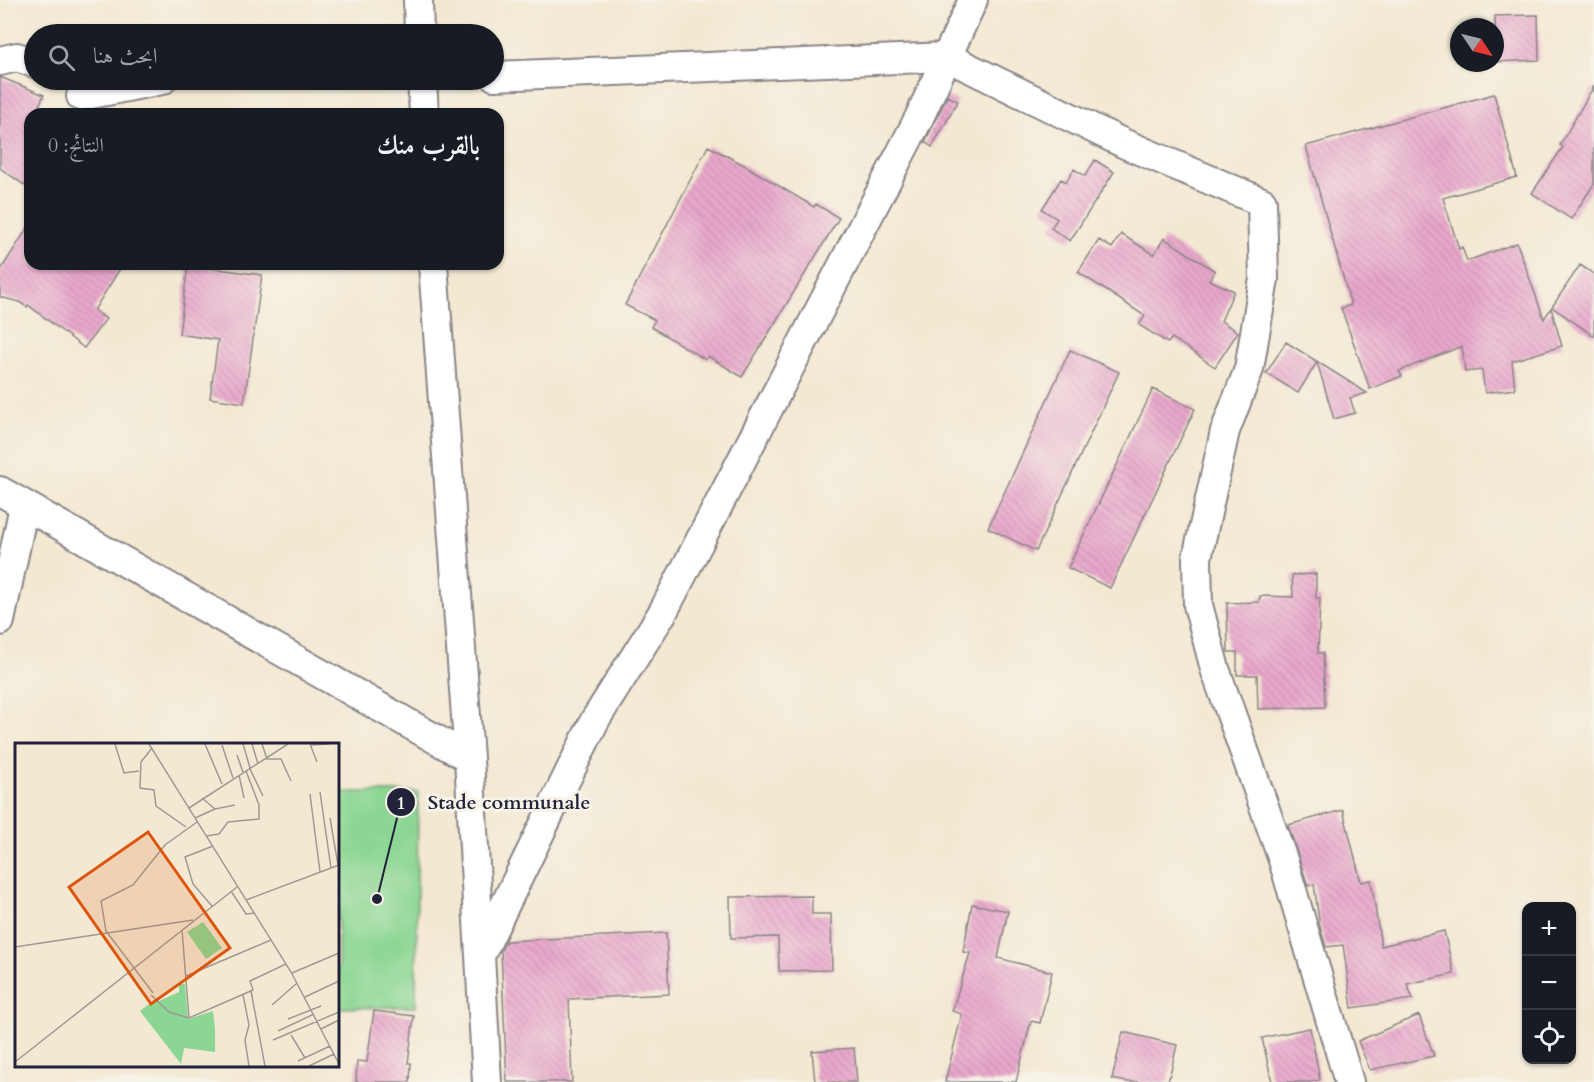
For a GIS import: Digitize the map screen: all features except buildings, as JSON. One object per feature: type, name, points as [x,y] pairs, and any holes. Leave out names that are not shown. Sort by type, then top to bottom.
[{"type":"street","points":[[417,0],[418,24]]},
{"type":"street","points":[[480,956],[595,720],[663,612],[919,118],[973,0]]},
{"type":"street","points":[[0,62],[17,57],[24,59]]},
{"type":"street","points":[[504,76],[946,57],[1125,144],[1262,202],[1264,279],[1249,369],[1225,431],[1197,558],[1198,605],[1215,669],[1283,860],[1349,1082]]},
{"type":"street","points":[[81,96],[111,90]]},
{"type":"street","points":[[423,90],[424,108]]},
{"type":"street","points":[[433,270],[469,758],[488,1082]]},
{"type":"street","points":[[0,491],[469,758]]},
{"type":"street","points":[[0,621],[24,506]]},
{"type":"green space","points":[[339,792],[418,792],[416,1007],[339,1008]]},
{"type":"place","name":"Stade communale","points":[[377,899]]}]
